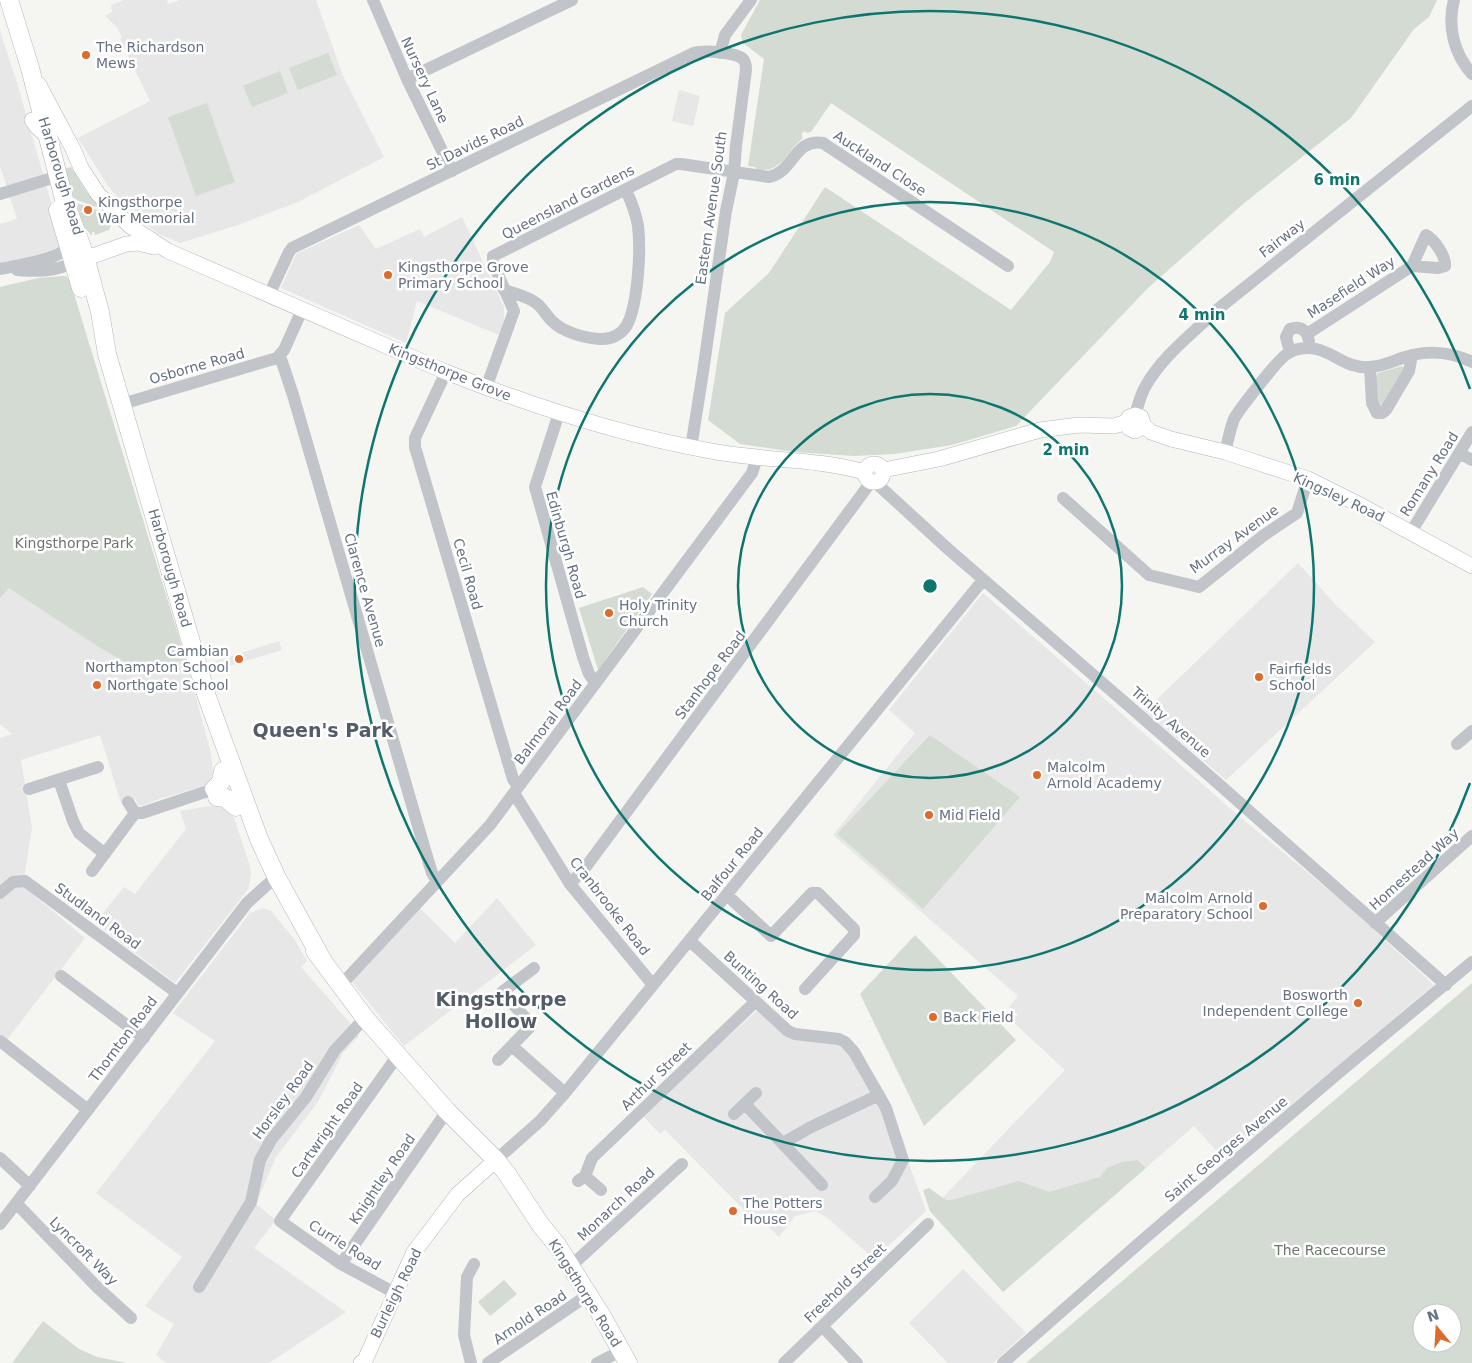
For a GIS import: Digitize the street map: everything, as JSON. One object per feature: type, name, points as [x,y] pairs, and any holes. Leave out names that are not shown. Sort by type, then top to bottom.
[{"type":"highway","name":"Harborough Road","points":[[9,0],[30,68],[64,199],[72,255]]},
{"type":"highway","name":"Harborough Road","points":[[0,8],[90,316],[107,354],[228,768],[228,796]]},
{"type":"highway","points":[[228,768],[220,782],[228,796],[251,817],[252,829],[269,878],[272,881]]},
{"type":"highway","name":"Kingsthorpe Road","points":[[228,796],[258,866],[272,881],[293,925],[323,961],[365,1018],[448,1111],[491,1164],[508,1174],[540,1224],[558,1245],[571,1266],[621,1360]]},
{"type":"highway","name":"Kingsthorpe Road","points":[[540,1224],[549,1248],[586,1297]]},
{"type":"main road","name":"Kingsthorpe Grove","points":[[30,68],[73,149],[81,168]]},
{"type":"main road","name":"Kingsthorpe Grove","points":[[32,120],[81,168],[105,202],[140,233],[168,250],[446,372],[559,413],[625,433],[691,448],[757,458],[844,466],[874,477]]},
{"type":"main road","points":[[72,255],[126,232],[140,233]]},
{"type":"main road","points":[[72,255],[133,243],[168,250]]},
{"type":"main road","name":"Kingsley Road","points":[[1135,421],[1151,432],[1225,452],[1308,479],[1472,566]]},
{"type":"main road","points":[[874,477],[1040,430],[1078,425],[1114,426],[1135,421]]},
{"type":"main road","name":"Burleigh Road","points":[[364,1362],[414,1252],[458,1194],[491,1164]]},
{"type":"street","name":"Nursery Lane","points":[[372,0],[407,79],[452,172]]},
{"type":"street","points":[[407,79],[572,0]]},
{"type":"street","points":[[720,53],[725,35],[751,0]]},
{"type":"street","points":[[1454,0],[1451,23],[1453,37],[1460,57],[1472,74]]},
{"type":"street","name":"St Davids Road","points":[[269,295],[288,252],[292,248],[694,53],[705,51],[720,53]]},
{"type":"street","name":"Eastern Avenue South","points":[[691,448],[726,211],[734,173],[746,66],[744,60],[740,57],[720,53]]},
{"type":"street","name":"Fairway","points":[[1135,421],[1145,387],[1159,368],[1182,343],[1218,310],[1472,106]]},
{"type":"street","name":"Auckland Close","points":[[734,173],[773,177],[785,170],[795,154],[803,147],[812,142],[823,143],[1008,266]]},
{"type":"street","name":"Queensland Gardens","points":[[514,311],[492,263],[493,256],[676,164],[734,173]]},
{"type":"street","points":[[0,194],[49,178]]},
{"type":"street","points":[[504,290],[537,303],[551,320],[568,332],[600,339],[616,336],[628,324],[636,288],[639,253],[638,223],[626,190]]},
{"type":"street","points":[[0,269],[48,258],[62,252],[66,247],[72,255],[0,273]]},
{"type":"street","name":"Masefield Way","points":[[1307,334],[1412,266]]},
{"type":"street","points":[[486,388],[514,311],[530,299]]},
{"type":"street","points":[[280,356],[302,310]]},
{"type":"street","name":"Masefield Way","points":[[1290,352],[1286,340],[1288,331],[1297,327],[1303,329],[1307,334],[1314,349]]},
{"type":"street","points":[[1225,452],[1235,417],[1281,358],[1290,352],[1314,349],[1350,365],[1370,368],[1412,355],[1444,353],[1472,362]]},
{"type":"street","points":[[1370,368],[1372,404],[1377,413],[1382,413],[1386,410],[1409,370],[1412,355]]},
{"type":"street","name":"Osborne Road","points":[[122,404],[273,360],[280,356]]},
{"type":"street","name":"Clarence Avenue","points":[[280,356],[425,850],[432,873],[437,882]]},
{"type":"street","name":"Cecil Road","points":[[446,372],[415,438],[415,446],[516,790]]},
{"type":"street","name":"Edinburgh Road","points":[[559,413],[535,487],[583,657],[589,674],[596,683]]},
{"type":"street","name":"Romany Road","points":[[1411,532],[1472,432]]},
{"type":"street","points":[[1459,453],[1472,460]]},
{"type":"street","name":"Balmoral Road","points":[[340,986],[486,829],[752,473],[757,458]]},
{"type":"street","name":"Trinity Avenue","points":[[874,477],[983,580],[1214,779],[1446,985]]},
{"type":"street","name":"Stanhope Road","points":[[570,884],[596,852],[874,477]]},
{"type":"street","name":"Murray Avenue","points":[[1063,498],[1149,575],[1198,587],[1264,535],[1297,513],[1308,479]]},
{"type":"street","name":"Balfour Road","points":[[491,1164],[540,1121],[565,1093],[983,580]]},
{"type":"street","points":[[1461,743],[1472,730]]},
{"type":"street","points":[[30,789],[98,767]]},
{"type":"street","points":[[59,780],[76,828],[84,838],[105,854]]},
{"type":"street","name":"Cranbrooke Road","points":[[516,790],[570,884],[653,985]]},
{"type":"street","points":[[135,813],[228,796]]},
{"type":"street","points":[[128,802],[135,813]]},
{"type":"street","points":[[92,871],[135,813]]},
{"type":"street","name":"Homestead Way","points":[[1375,923],[1472,836]]},
{"type":"street","name":"Studland Road","points":[[0,892],[13,882],[25,881],[177,993]]},
{"type":"street","name":"Thornton Road","points":[[0,1224],[247,902],[272,881]]},
{"type":"street","points":[[727,895],[771,936],[812,893],[818,893],[854,929],[854,935],[822,978],[805,989]]},
{"type":"street","name":"Bunting Road","points":[[690,940],[788,1031],[795,1034],[833,1038],[845,1042],[854,1052],[886,1108],[903,1160],[892,1181],[875,1196]]},
{"type":"street","name":"Saint Georges Avenue","points":[[1003,1363],[1342,1070],[1472,962]]},
{"type":"street","points":[[498,1060],[530,1026],[530,1022],[502,992],[534,968]]},
{"type":"street","points":[[61,976],[144,1038]]},
{"type":"street","name":"Arthur Street","points":[[601,1190],[582,1178],[592,1158],[756,1002]]},
{"type":"street","name":"Horsley Road","points":[[199,1287],[251,1202],[260,1160],[271,1140],[306,1097],[335,1050],[365,1018]]},
{"type":"street","points":[[0,1041],[88,1110]]},
{"type":"street","points":[[512,1046],[565,1093]]},
{"type":"street","name":"Cartwright Road","points":[[280,1222],[398,1055]]},
{"type":"street","points":[[734,1114],[756,1093]]},
{"type":"street","points":[[783,1144],[812,1127],[879,1096]]},
{"type":"street","points":[[745,1104],[822,1185]]},
{"type":"street","name":"Knightley Road","points":[[341,1264],[448,1111]]},
{"type":"street","points":[[0,1158],[30,1186]]},
{"type":"street","name":"Monarch Road","points":[[571,1266],[682,1164]]},
{"type":"street","name":"Lyncroft Way","points":[[16,1203],[98,1288],[132,1318]]},
{"type":"street","name":"Currie Road","points":[[280,1222],[341,1264],[395,1293]]},
{"type":"street","name":"Freehold Street","points":[[784,1363],[928,1224]]},
{"type":"street","points":[[471,1363],[464,1335],[467,1277],[474,1264]]},
{"type":"street","name":"Arnold Road","points":[[488,1363],[586,1297]]},
{"type":"street","points":[[822,1326],[857,1363]]},
{"type":"street","points":[[597,1363],[621,1360]]},
{"type":"shaded area","points":[[124,0],[167,0],[168,4],[180,0],[316,0],[343,76],[384,157],[298,202],[238,225],[180,243],[157,233],[129,210],[108,186],[78,138],[150,101],[120,39],[122,38],[117,27],[105,16],[112,12],[111,5]]},
{"type":"shaded area","points":[[0,31],[17,83],[63,244],[61,251],[0,263],[0,224],[17,219],[0,166]]},
{"type":"shaded area","points":[[679,90],[700,96],[693,126],[672,121]]},
{"type":"shaded area","name":"Kingsthorpe Grove Primary School","points":[[462,217],[504,307],[504,321],[499,335],[417,301],[406,343],[281,288],[296,254],[359,225],[376,249],[420,229],[424,237]]},
{"type":"shaded area","name":"Fairfields School","points":[[1298,563],[1335,604],[1375,642],[1226,780],[1145,711]]},
{"type":"shaded area","points":[[9,587],[97,646],[149,667],[186,660],[211,754],[213,773],[207,785],[142,806],[135,799],[121,803],[100,735],[21,760],[32,827],[23,886],[85,938],[0,1049],[0,738],[12,734],[0,724],[0,598]]},
{"type":"shaded area","points":[[983,593],[1240,817],[1340,899],[1434,985],[1225,1160],[1194,1126],[1003,1292],[930,1211],[1065,1070],[1012,1021],[1018,1015],[1009,1007],[1018,996],[833,835],[915,733],[889,710]]},
{"type":"shaded area","name":"Cambian Northampton School","points":[[279,641],[282,650],[216,670],[213,662]]},
{"type":"shaded area","points":[[224,805],[230,809],[233,815],[250,866],[249,888],[175,983],[95,923],[124,887],[135,894],[186,829],[180,811]]},
{"type":"shaded area","points":[[497,898],[536,945],[404,1046],[348,977],[416,904],[455,943]]},
{"type":"shaded area","points":[[263,908],[271,911],[295,940],[307,961],[301,967],[359,1036],[343,1053],[318,1102],[276,1157],[256,1204],[276,1220],[254,1248],[346,1312],[269,1363],[166,1363],[156,1355],[174,1324],[145,1306],[182,1257],[96,1193],[215,1041],[173,1013],[250,913]]},
{"type":"shaded area","points":[[761,1007],[795,1030],[845,1038],[887,1103],[926,1211],[874,1259],[829,1219],[816,1211],[795,1216],[779,1237],[759,1218],[754,1220],[665,1130],[660,1134],[642,1115]]},
{"type":"shaded area","points":[[963,1269],[1026,1333],[993,1363],[948,1363],[909,1323]]},
{"type":"green space","points":[[760,0],[1437,0],[1429,17],[1414,29],[1351,118],[1243,204],[1148,288],[1016,426],[952,445],[894,454],[854,456],[795,452],[740,444],[708,420],[725,313],[769,273],[825,187],[1011,310],[1050,262],[1054,252],[831,103],[811,132],[806,133],[805,131],[802,133],[802,139],[778,165],[766,170],[757,170],[755,167],[748,166],[764,59],[743,43],[741,35]]},
{"type":"green space","points":[[328,53],[337,75],[298,90],[289,68]]},
{"type":"green space","points":[[280,71],[288,93],[252,107],[243,86]]},
{"type":"green space","points":[[207,103],[235,182],[196,196],[168,117]]},
{"type":"green space","points":[[71,167],[85,190],[98,206],[96,207],[74,199],[65,169]]},
{"type":"green space","points":[[76,203],[93,208],[105,215],[111,224],[109,230],[95,235],[92,232],[92,236],[84,227],[79,213],[86,210],[79,212]]},
{"type":"green space","name":"Kingsthorpe Park","points":[[66,276],[70,281],[186,660],[149,667],[132,666],[97,646],[9,588],[0,598],[0,287],[38,278]]},
{"type":"green space","points":[[1402,366],[1405,369],[1386,404],[1378,407],[1372,386],[1378,373]]},
{"type":"green space","points":[[643,587],[652,594],[598,670],[579,608]]},
{"type":"green space","name":"Mid Field","points":[[930,735],[1020,797],[923,909],[837,834]]},
{"type":"green space","name":"Back Field","points":[[915,935],[1016,1040],[924,1126],[860,994]]},
{"type":"green space","name":"The Racecourse","points":[[1472,983],[1472,1363],[1026,1363]]},
{"type":"green space","points":[[1137,1160],[1146,1168],[1003,1292],[930,1211],[923,1190],[929,1188],[946,1200],[952,1200],[1019,1181],[1049,1192],[1100,1177],[1107,1168],[1122,1162]]},
{"type":"green space","points":[[504,1280],[517,1294],[490,1316],[478,1302]]},
{"type":"green space","points":[[43,1321],[79,1349],[97,1357],[127,1363],[12,1363]]},
{"type":"place","name":"The Richardson Mews","points":[[86,55]]},
{"type":"place","name":"Kingsthorpe War Memorial","points":[[88,210]]},
{"type":"place","name":"Kingsthorpe Grove Primary School","points":[[388,275]]},
{"type":"place","name":"Holy Trinity Church","points":[[609,613]]},
{"type":"place","name":"Cambian Northampton School","points":[[239,659]]},
{"type":"place","name":"Fairfields School","points":[[1259,677]]},
{"type":"place","name":"Northgate School","points":[[97,685]]},
{"type":"place","name":"Malcolm Arnold Academy","points":[[1037,775]]},
{"type":"place","name":"Mid Field","points":[[929,815]]},
{"type":"place","name":"Malcolm Arnold Preparatory School","points":[[1263,906]]},
{"type":"place","name":"Bosworth Independent College","points":[[1358,1003]]},
{"type":"place","name":"Back Field","points":[[933,1017]]},
{"type":"place","name":"The Potters House","points":[[733,1211]]},
{"type":"district","name":"Queen's Park","points":[[323,730]]},
{"type":"district","name":"Kingsthorpe Hollow","points":[[501,1010]]}]
